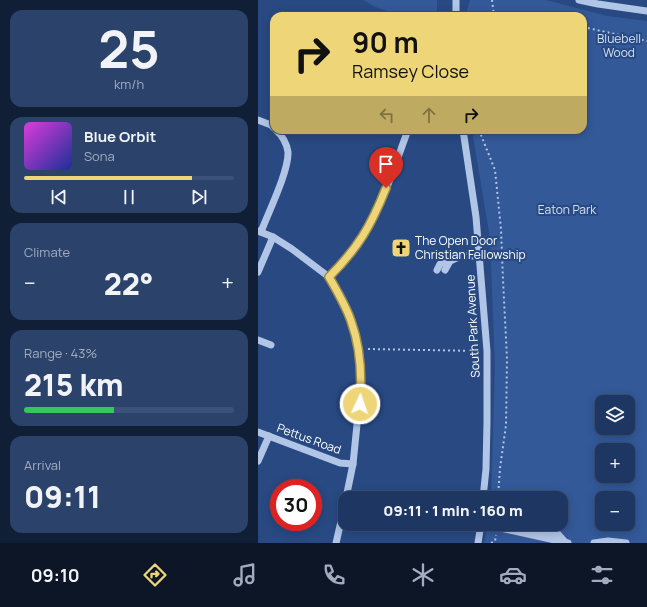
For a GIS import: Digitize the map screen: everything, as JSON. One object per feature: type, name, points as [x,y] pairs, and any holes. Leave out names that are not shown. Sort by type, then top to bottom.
[{"type":"street","points":[[456,0],[456,12]]},
{"type":"street","points":[[579,0],[647,11]]},
{"type":"street","points":[[258,120],[270,124]]},
{"type":"street","points":[[280,134],[285,141],[288,151],[287,164],[259,231],[273,237],[292,249],[329,277],[351,321],[359,349],[361,385],[353,464],[347,491]]},
{"type":"street","points":[[329,277],[350,255],[369,226],[406,134]]},
{"type":"street","name":"South Park Avenue","points":[[465,134],[476,217],[487,351],[486,469],[484,491]]},
{"type":"street","points":[[258,272],[273,237]]},
{"type":"street","points":[[438,264],[462,256],[480,256]]},
{"type":"street","points":[[445,270],[450,261]]},
{"type":"street","points":[[258,340],[271,345]]},
{"type":"street","name":"Pettus Road","points":[[258,432],[340,463],[353,464]]},
{"type":"street","points":[[258,461],[269,436]]},
{"type":"street","points":[[336,543],[339,531]]},
{"type":"street","points":[[478,543],[480,531]]},
{"type":"street","points":[[545,531],[558,534],[567,543]]},
{"type":"street","points":[[594,543],[608,541],[626,543]]},
{"type":"path","points":[[492,0],[494,12]]},
{"type":"path","points":[[587,28],[647,41]]},
{"type":"path","points":[[481,134],[495,170],[501,229],[504,288],[507,359],[506,425],[498,491]]},
{"type":"path","points":[[359,349],[487,351]]},
{"type":"green space","points":[[363,0],[437,0],[437,12],[390,12],[375,7]]},
{"type":"green space","name":"Eaton Park","points":[[470,0],[546,0],[607,16],[647,21],[647,543],[484,543],[487,531],[568,531],[568,491],[491,491],[495,366],[490,239],[473,134],[587,134],[587,12],[466,12]]},
{"type":"place","name":"The Open Door Christian Fellowship","points":[[401,248]]},
{"type":"route","points":[[360,404],[361,365],[359,349],[351,321],[329,277],[350,255],[360,241],[369,226],[386,188]]},
{"type":"park label","name":"Bluebell Wood","points":[[619,46]]}]
